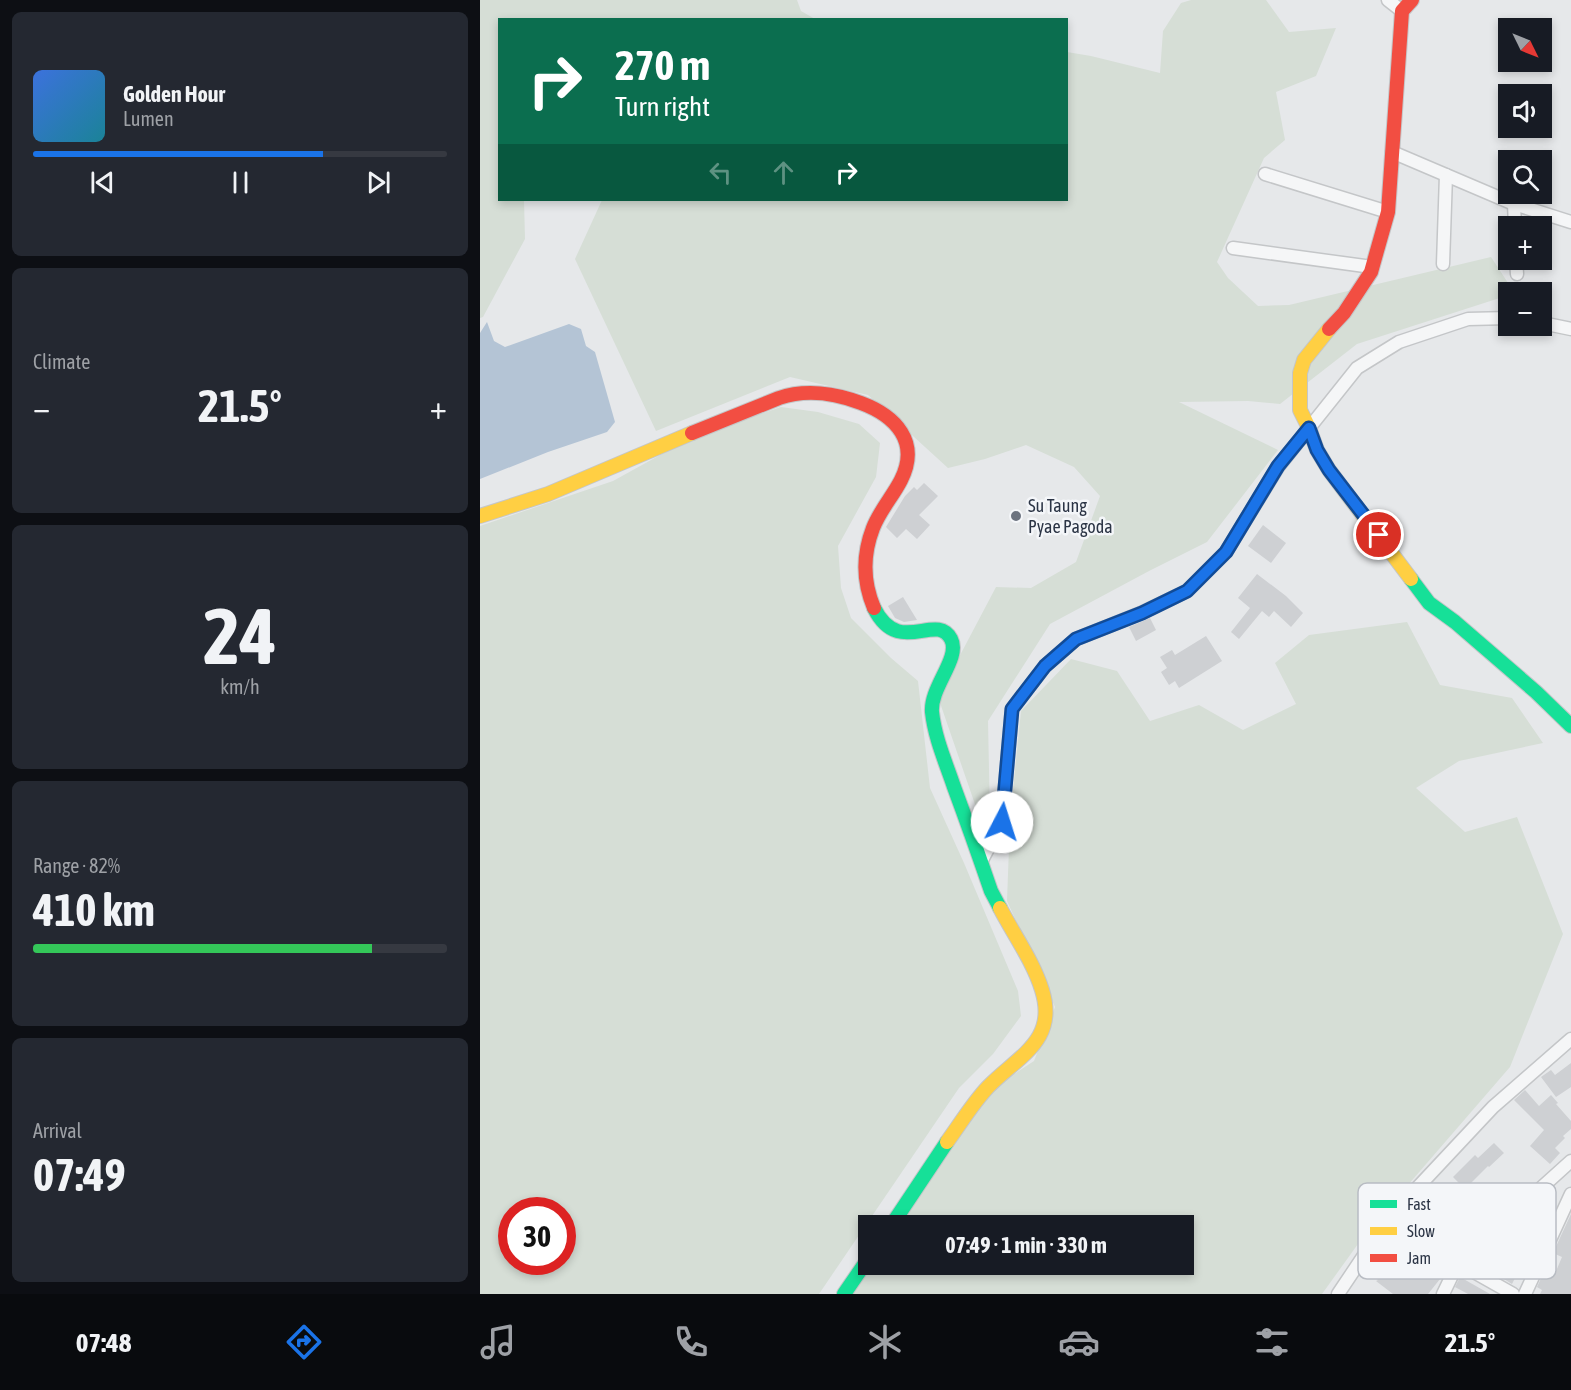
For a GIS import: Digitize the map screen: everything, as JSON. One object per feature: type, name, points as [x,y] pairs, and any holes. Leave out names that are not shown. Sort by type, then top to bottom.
[{"type":"main road","points":[[1412,0],[1402,11],[1388,212],[1371,272],[1344,313],[1304,360],[1300,373],[1300,410],[1317,450],[1329,470],[1429,603],[1455,622],[1536,692],[1571,726]]},
{"type":"main road","points":[[480,516],[548,494],[756,406],[791,394],[820,393],[847,398],[889,419],[904,435],[909,452],[907,468],[874,524],[867,551],[865,576],[874,611],[888,627],[908,634],[928,628],[939,629],[947,634],[953,645],[952,654],[933,695],[936,738],[994,899],[1034,971],[1044,997],[1046,1018],[1040,1037],[1026,1054],[976,1099],[898,1215]]},
{"type":"main road","points":[[844,1294],[858,1274]]},
{"type":"street","points":[[1388,0],[1402,11]]},
{"type":"street","points":[[1392,152],[1498,197]]},
{"type":"street","points":[[1265,174],[1388,212]]},
{"type":"street","points":[[1443,264],[1446,175]]},
{"type":"street","points":[[1515,216],[1514,204],[1571,222]]},
{"type":"street","points":[[1233,248],[1372,267]]},
{"type":"street","points":[[1517,270],[1517,274]]},
{"type":"street","points":[[981,862],[1002,822],[1012,709],[1045,666],[1076,639],[1142,613],[1187,591],[1226,552],[1278,466],[1357,368],[1399,342],[1468,320],[1498,319]]},
{"type":"street","points":[[1552,325],[1571,329]]},
{"type":"street","points":[[1422,1183],[1493,1107],[1571,1039]]},
{"type":"street","points":[[1547,1183],[1571,1161]]},
{"type":"street","points":[[1556,1227],[1571,1194]]},
{"type":"street","points":[[1338,1294],[1358,1264]]},
{"type":"street","points":[[1443,1294],[1450,1279]]},
{"type":"street","points":[[1487,1279],[1514,1294]]},
{"type":"street","points":[[1525,1294],[1532,1279]]},
{"type":"shaded area","points":[[480,0],[797,0],[801,11],[813,18],[498,18],[498,201],[524,201],[525,239],[483,317],[480,318]]},
{"type":"shaded area","points":[[1191,0],[1266,0],[1289,32],[1336,28],[1316,76],[1276,92],[1285,140],[1264,158],[1217,262],[1228,278],[1258,306],[1289,305],[1491,257],[1507,282],[1498,282],[1498,299],[1357,344],[1280,404],[1248,401],[1179,402],[1278,450],[1207,542],[1050,624],[988,721],[990,817],[979,816],[938,697],[996,587],[1031,588],[1076,562],[1100,496],[1074,467],[1026,445],[985,459],[948,468],[868,395],[790,377],[656,431],[575,259],[602,201],[1068,201],[1068,52],[1160,73],[1163,31],[1181,3]]},
{"type":"shaded area","points":[[781,407],[818,412],[859,424],[880,443],[876,477],[838,546],[841,588],[851,618],[918,681],[930,788],[1018,991],[1021,1016],[993,1054],[959,1088],[873,1215],[858,1215],[858,1237],[819,1294],[480,1294],[480,526],[613,481],[691,438]]},
{"type":"shaded area","points":[[1407,622],[1440,685],[1512,698],[1543,743],[1459,761],[1416,788],[1465,832],[1517,817],[1563,934],[1510,1067],[1410,1183],[1358,1183],[1358,1244],[1322,1294],[849,1294],[863,1275],[1194,1275],[1194,1215],[904,1215],[993,1088],[1034,1061],[1055,1007],[1007,901],[1010,820],[1021,711],[1071,659],[1117,671],[1150,721],[1199,705],[1243,730],[1296,704],[1275,663],[1309,635]]},
{"type":"water","points":[[487,322],[494,341],[505,347],[569,324],[581,329],[586,346],[595,352],[615,422],[607,432],[480,479],[480,333]]},
{"type":"building","points":[[924,483],[938,496],[919,515],[930,525],[917,539],[906,529],[897,538],[886,527],[905,496],[914,487],[917,490]]},
{"type":"building","points":[[1263,525],[1286,543],[1271,563],[1248,546]]},
{"type":"building","points":[[1257,574],[1286,596],[1303,613],[1291,627],[1274,611],[1269,617],[1262,611],[1239,639],[1231,632],[1250,608],[1238,598]]},
{"type":"building","points":[[903,597],[917,620],[904,622],[895,618],[888,606]]},
{"type":"building","points":[[1150,618],[1156,630],[1136,641],[1129,627]]},
{"type":"building","points":[[1206,636],[1222,661],[1179,688],[1175,681],[1169,685],[1161,672],[1167,668],[1160,657],[1172,650],[1175,655]]},
{"type":"building","points":[[1571,1063],[1571,1087],[1556,1097],[1541,1077],[1551,1070],[1555,1075]]},
{"type":"building","points":[[1525,1090],[1539,1106],[1551,1095],[1571,1121],[1571,1129],[1555,1148],[1560,1153],[1550,1164],[1530,1146],[1544,1130],[1514,1100]]},
{"type":"building","points":[[1494,1143],[1504,1153],[1471,1183],[1459,1183],[1453,1177],[1475,1155],[1478,1158]]},
{"type":"building","points":[[1571,1214],[1571,1294],[1540,1294],[1542,1290],[1537,1287],[1541,1279],[1556,1279],[1556,1271],[1562,1257],[1556,1254],[1556,1246]]},
{"type":"building","points":[[1440,1279],[1428,1294],[1393,1294],[1376,1281]]},
{"type":"building","points":[[1459,1279],[1464,1279],[1490,1294],[1468,1294],[1455,1287]]},
{"type":"building","points":[[1504,1279],[1514,1279],[1512,1284]]},
{"type":"traffic: fast","points":[[1411,579],[1429,603],[1455,622],[1536,692],[1571,726]]},
{"type":"traffic: fast","points":[[874,608],[884,623],[894,630],[905,632],[936,629],[944,632],[951,639],[952,655],[933,702],[933,722],[941,751],[991,891],[1000,908]]},
{"type":"traffic: fast","points":[[898,1215],[947,1142]]},
{"type":"traffic: fast","points":[[844,1294],[858,1274]]},
{"type":"traffic: slow","points":[[1329,329],[1304,360],[1300,373],[1300,410],[1317,450],[1329,470],[1411,579]]},
{"type":"traffic: slow","points":[[480,516],[548,494],[692,433]]},
{"type":"traffic: slow","points":[[947,1142],[982,1093],[1032,1046],[1045,1022],[1046,1008],[1038,979],[1000,908]]},
{"type":"traffic: jam","points":[[1329,329],[1344,313],[1371,272],[1388,212],[1402,11],[1412,0]]},
{"type":"traffic: jam","points":[[692,433],[779,398],[810,393],[841,397],[861,403],[874,408],[894,423],[906,442],[908,454],[901,480],[876,521],[867,548],[866,578],[874,608]]},
{"type":"place","name":"Su Taung Pyae Pagoda","points":[[1016,516]]},
{"type":"route","points":[[1002,822],[1012,709],[1045,666],[1076,639],[1142,613],[1187,591],[1226,552],[1278,466],[1309,428],[1317,450],[1329,470],[1379,535]]}]
